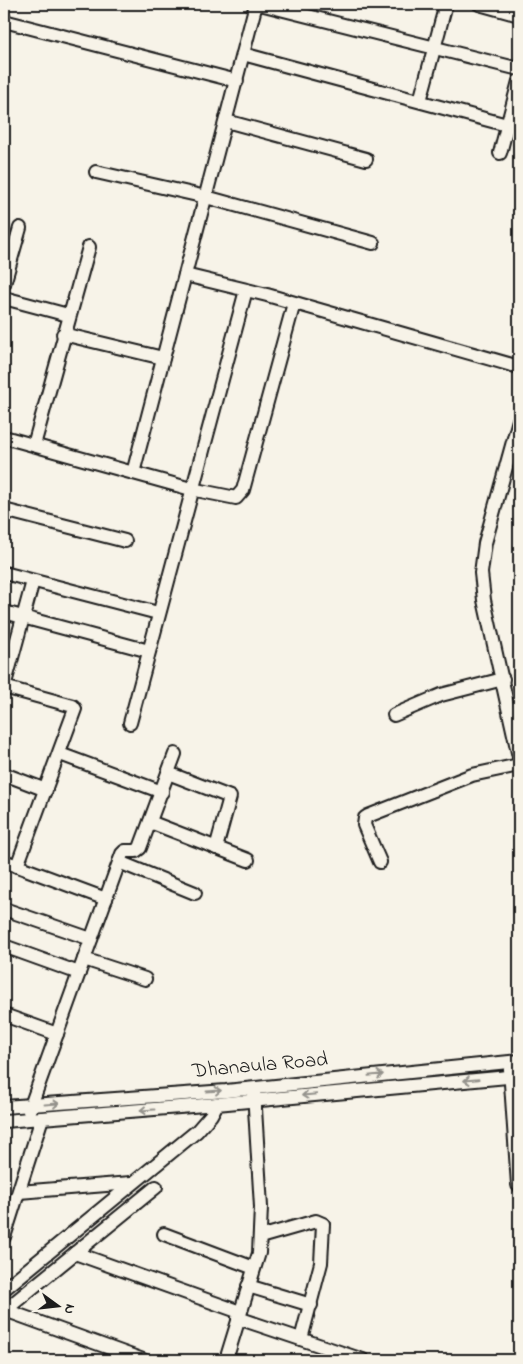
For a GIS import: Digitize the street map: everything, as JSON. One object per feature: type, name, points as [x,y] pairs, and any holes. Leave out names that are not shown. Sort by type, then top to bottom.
[{"type":"street","points":[[133,473],[243,54],[258,4],[519,69]]},
{"type":"street","points":[[420,101],[446,4]]},
{"type":"street","points":[[479,4],[512,10]]},
{"type":"street","points":[[4,21],[237,81]]},
{"type":"street","points":[[243,54],[507,125]]},
{"type":"street","points":[[500,153],[519,81]]},
{"type":"street","points":[[226,121],[366,159]]},
{"type":"street","points":[[96,172],[206,197],[373,244]]},
{"type":"street","points":[[4,284],[20,228]]},
{"type":"street","points":[[34,446],[68,315],[89,247]]},
{"type":"street","points":[[185,275],[294,303],[519,367]]},
{"type":"street","points":[[130,723],[191,489],[246,290]]},
{"type":"street","points":[[4,298],[68,315]]},
{"type":"street","points":[[4,437],[191,489],[236,498],[243,490],[294,303]]},
{"type":"street","points":[[63,334],[163,358]]},
{"type":"street","points":[[519,420],[485,544],[481,572],[484,600],[519,757]]},
{"type":"street","points":[[4,510],[125,541]]},
{"type":"street","points":[[4,573],[158,613]]},
{"type":"street","points":[[17,866],[60,754],[75,708],[4,687],[33,581]]},
{"type":"street","points":[[4,612],[149,651]]},
{"type":"street","points":[[394,715],[441,695],[503,680]]},
{"type":"street","points":[[60,754],[162,792]]},
{"type":"street","points":[[26,1119],[119,862],[125,851],[134,852],[139,850],[176,754]]},
{"type":"street","points":[[380,862],[364,825],[365,818],[472,776],[519,765]]},
{"type":"street","points":[[168,773],[230,797],[231,801],[216,848]]},
{"type":"street","points":[[4,774],[46,790]]},
{"type":"street","points":[[150,822],[248,860]]},
{"type":"street","points":[[4,861],[106,899]]},
{"type":"street","points":[[119,862],[196,893]]},
{"type":"street","points":[[7,910],[91,939]]},
{"type":"street","points":[[4,946],[79,973]]},
{"type":"street","points":[[84,959],[145,979]]},
{"type":"street","points":[[4,1015],[57,1034]]},
{"type":"street","points":[[514,1061],[518,1185]]},
{"type":"street","name":"Dhanaula Road","points":[[4,1107],[254,1088],[514,1061]]},
{"type":"street","name":"Dhanaula Road","points":[[4,1121],[255,1101],[515,1076]]},
{"type":"street","points":[[226,1360],[254,1268],[260,1237],[261,1207],[254,1088]]},
{"type":"street","points":[[4,1289],[9,1277],[201,1128],[217,1104]]},
{"type":"street","points":[[4,1237],[42,1118]]},
{"type":"street","points":[[19,1192],[131,1183]]},
{"type":"street","points":[[5,1311],[156,1187]]},
{"type":"street","points":[[260,1237],[316,1221],[322,1222],[324,1228],[321,1263],[311,1305],[300,1339]]},
{"type":"street","points":[[164,1234],[254,1268]]},
{"type":"street","points":[[75,1253],[358,1360]]},
{"type":"street","points":[[248,1286],[311,1305]]},
{"type":"street","points":[[5,1311],[143,1360]]}]
